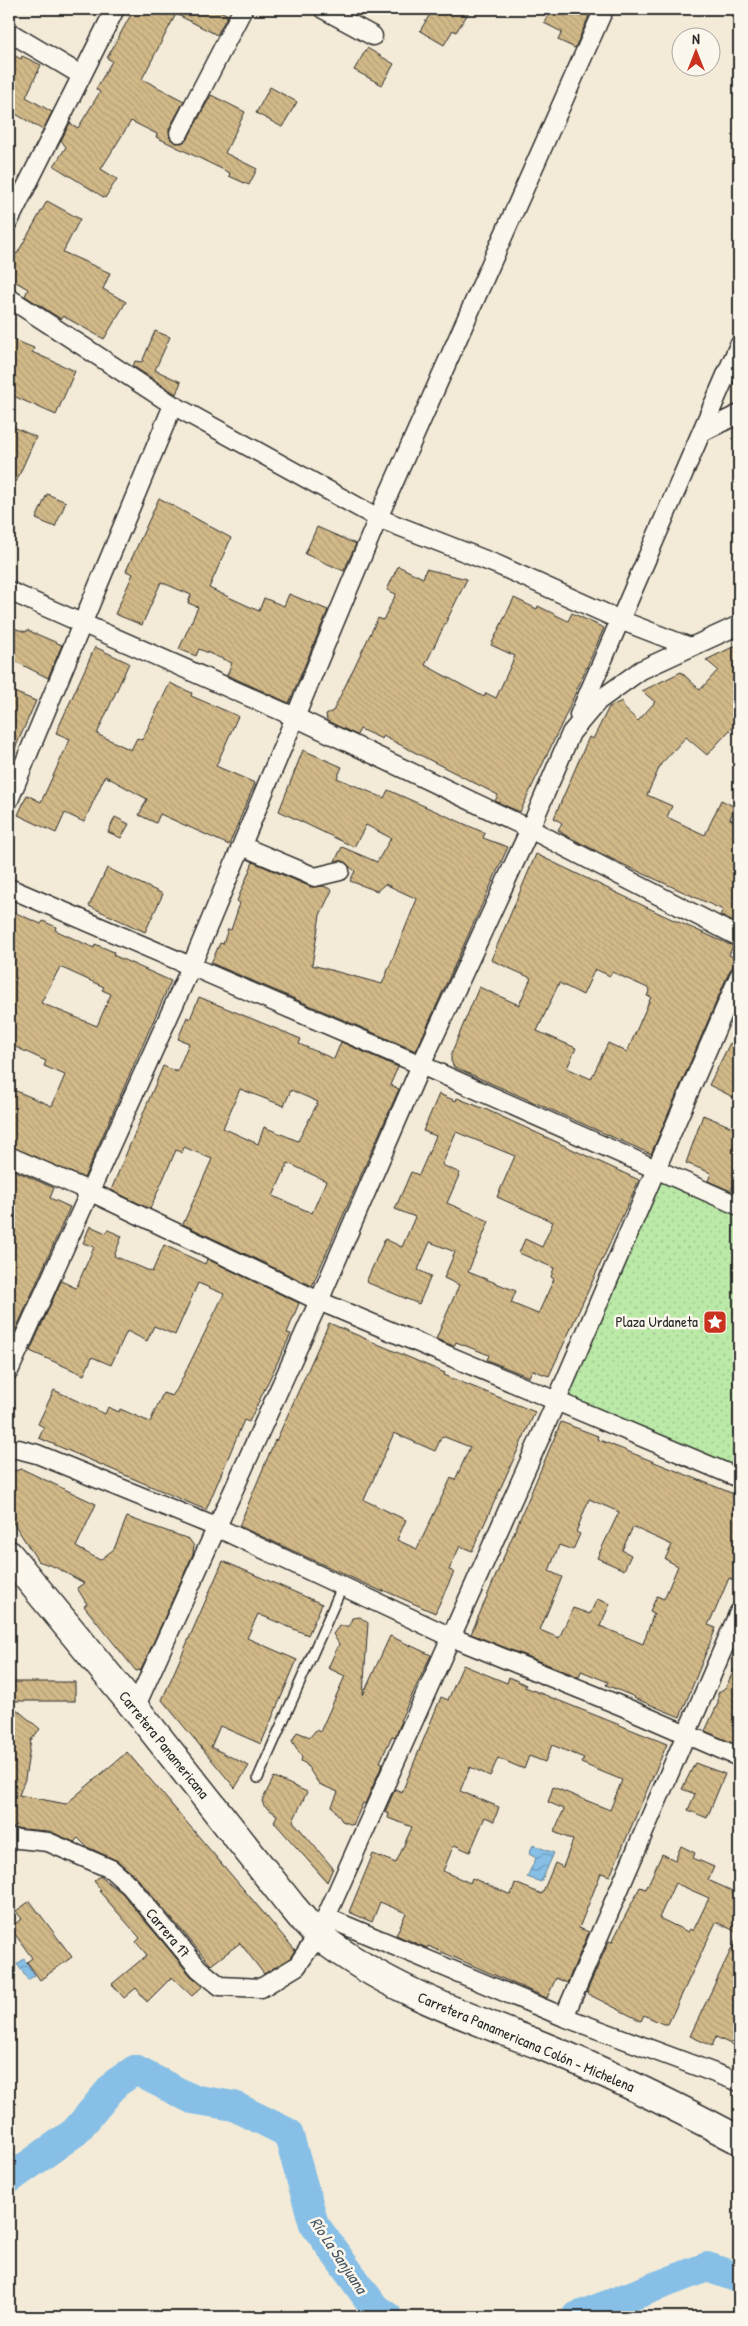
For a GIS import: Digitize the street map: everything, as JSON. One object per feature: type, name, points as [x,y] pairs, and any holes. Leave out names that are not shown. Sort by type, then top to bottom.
[{"type":"main road","name":"Carretera Panamericana","points":[[9,1555],[135,1708],[291,1906],[318,1935]]},
{"type":"main road","name":"Carretera Panamericana Colón - Michelena","points":[[318,1935],[399,1987],[470,2019],[541,2046],[695,2116],[739,2140]]},
{"type":"street","points":[[9,221],[115,9]]},
{"type":"street","points":[[179,133],[244,9]]},
{"type":"street","points":[[322,9],[373,36]]},
{"type":"street","points":[[9,1371],[191,967],[297,718],[378,518],[604,9]]},
{"type":"street","points":[[9,32],[81,75]]},
{"type":"street","points":[[9,298],[173,405],[378,518],[498,565],[620,620],[690,647]]},
{"type":"street","points":[[135,1708],[319,1301],[421,1065],[530,829],[739,345]]},
{"type":"street","points":[[9,800],[173,405]]},
{"type":"street","points":[[702,432],[739,414]]},
{"type":"street","points":[[9,591],[297,718],[530,829],[739,937]]},
{"type":"street","points":[[571,733],[598,701],[641,670],[739,625]]},
{"type":"street","points":[[242,846],[315,877],[340,872]]},
{"type":"street","points":[[9,888],[421,1065],[739,1206]]},
{"type":"street","points":[[318,1935],[556,1402],[739,976]]},
{"type":"street","points":[[9,1156],[91,1192],[319,1301],[739,1478]]},
{"type":"street","points":[[9,1450],[18,1449],[37,1454],[216,1527],[451,1637],[624,1707],[739,1757]]},
{"type":"street","points":[[564,2017],[739,1612]]},
{"type":"street","name":"Carrera 17","points":[[9,1838],[48,1842],[111,1868],[130,1886],[199,1969],[220,1986],[262,1988],[297,1966],[318,1935]]},
{"type":"street","points":[[318,1935],[335,1921],[564,2017],[739,2082]]},
{"type":"lane","points":[[258,1778],[342,1587]]},
{"type":"green space","points":[[656,1168],[739,1206],[739,1478],[556,1402]]},
{"type":"water","points":[[533,1845],[554,1853],[541,1882],[527,1877],[536,1858],[529,1854]]},
{"type":"water","points":[[24,1959],[35,1975],[28,1980],[17,1964]]},
{"type":"building","points":[[134,9],[216,9],[228,15],[217,35],[176,14],[142,79],[184,101],[169,129],[170,138],[175,143],[184,142],[188,138],[211,95],[245,112],[225,153],[257,169],[249,185],[229,176],[230,173],[156,137],[157,134],[131,121],[101,169],[117,179],[105,198],[54,166],[66,147],[61,140],[70,123],[78,128],[100,92],[96,89],[112,61],[107,58]]},
{"type":"building","points":[[433,9],[471,9],[456,32],[453,30],[444,45],[420,31]]},
{"type":"building","points":[[551,9],[592,9],[575,48],[558,40],[562,32],[544,23]]},
{"type":"building","points":[[367,48],[394,64],[382,85],[354,70]]},
{"type":"building","points":[[9,53],[21,59],[22,56],[41,65],[26,97],[52,112],[43,130],[9,110]]},
{"type":"building","points":[[270,87],[297,102],[282,127],[256,113]]},
{"type":"building","points":[[47,201],[80,219],[63,252],[110,273],[103,289],[126,302],[104,339],[63,316],[61,319],[25,296],[28,289],[9,278],[9,249],[17,254]]},
{"type":"building","points":[[155,331],[170,337],[155,370],[181,382],[176,394],[133,366],[135,361],[142,362]]},
{"type":"building","points":[[9,338],[34,348],[32,352],[75,371],[56,415],[9,394]]},
{"type":"building","points":[[9,425],[36,437],[9,498]]},
{"type":"building","points":[[47,494],[66,502],[55,527],[36,519]]},
{"type":"building","points":[[159,498],[231,538],[209,588],[259,611],[264,598],[284,606],[289,594],[328,610],[289,703],[227,675],[232,663],[199,649],[196,656],[179,649],[198,607],[188,603],[191,595],[161,582],[142,625],[115,614],[133,574],[126,571]]},
{"type":"building","points":[[317,527],[356,544],[344,571],[305,554]]},
{"type":"building","points":[[398,566],[423,578],[426,569],[467,579],[425,665],[484,697],[486,693],[496,698],[515,656],[491,645],[514,598],[537,609],[538,606],[568,621],[572,613],[604,628],[520,812],[495,801],[498,795],[383,736],[382,739],[360,729],[357,735],[327,721],[326,714],[333,711],[378,618],[383,620],[396,594],[387,590]]},
{"type":"building","points":[[13,628],[26,632],[27,630],[62,645],[48,678],[9,658],[9,639]]},
{"type":"building","points":[[739,644],[739,720],[707,755],[686,737],[661,764],[647,795],[672,806],[667,817],[705,835],[721,800],[735,807],[730,819],[739,823],[739,925],[720,915],[723,910],[620,863],[565,835],[558,830],[562,823],[554,818],[589,737],[593,739],[609,707],[622,701],[624,708],[638,721],[655,702],[642,691],[681,672],[700,690],[718,670],[706,660]]},
{"type":"building","points":[[95,647],[129,663],[97,734],[131,750],[137,738],[142,740],[170,683],[192,693],[191,696],[238,716],[216,766],[255,783],[229,845],[160,814],[156,823],[139,815],[147,799],[105,776],[84,822],[65,813],[56,833],[18,815],[27,795],[41,802],[70,739],[56,733]]},
{"type":"building","points":[[9,690],[36,701],[9,762]]},
{"type":"building","points":[[303,750],[342,767],[337,778],[384,798],[388,790],[485,833],[483,838],[508,847],[416,1051],[211,963],[220,943],[223,944],[228,929],[231,930],[240,903],[237,901],[253,862],[311,887],[324,886],[332,890],[320,915],[312,965],[382,984],[417,899],[385,884],[377,891],[350,881],[355,871],[343,861],[335,861],[342,847],[377,862],[391,838],[366,825],[354,847],[279,811]]},
{"type":"building","points":[[115,817],[129,824],[121,838],[108,832]]},
{"type":"building","points":[[536,854],[665,916],[733,946],[729,955],[737,959],[729,972],[651,1154],[454,1067],[451,1061],[451,1054],[479,987],[519,1005],[531,978],[491,960]],"holes":[[[595,969],[610,976],[612,972],[650,989],[647,996],[651,997],[627,1052],[608,1043],[591,1079],[567,1068],[576,1048],[537,1031],[559,983],[583,995]]]},
{"type":"building","points":[[107,868],[163,894],[145,932],[89,906]]},
{"type":"building","points":[[9,910],[41,924],[43,921],[56,927],[55,930],[94,948],[95,944],[114,952],[113,955],[171,981],[84,1178],[9,1146],[9,1088],[52,1106],[65,1075],[44,1066],[46,1061],[9,1044]],"holes":[[[60,967],[104,987],[102,990],[111,994],[97,1026],[41,1003]]]},
{"type":"building","points":[[199,997],[301,1039],[299,1044],[334,1059],[341,1042],[398,1067],[390,1085],[399,1089],[312,1286],[183,1224],[212,1159],[184,1147],[182,1153],[176,1150],[150,1209],[111,1190],[163,1066],[177,1072],[189,1043],[178,1039],[187,1017],[190,1019]],"holes":[[[240,1089],[284,1106],[291,1090],[318,1102],[298,1141],[264,1127],[258,1144],[223,1128]],[[288,1163],[326,1181],[312,1213],[273,1196]]]},
{"type":"building","points":[[730,1043],[739,1047],[739,1100],[709,1085]]},
{"type":"building","points":[[439,1094],[456,1101],[457,1098],[639,1180],[549,1376],[532,1370],[529,1377],[487,1360],[489,1355],[456,1342],[454,1346],[436,1339],[459,1285],[444,1278],[455,1252],[430,1242],[418,1270],[431,1276],[419,1304],[366,1282],[385,1239],[402,1247],[415,1217],[395,1209],[411,1172],[419,1175],[436,1136],[423,1131]],"holes":[[[456,1132],[515,1156],[497,1197],[553,1222],[542,1247],[525,1239],[519,1253],[554,1268],[551,1277],[554,1279],[538,1314],[511,1303],[516,1291],[468,1272],[489,1221],[447,1203],[460,1173],[442,1165]]]},
{"type":"building","points":[[703,1115],[739,1130],[739,1172],[731,1191],[708,1181],[711,1173],[686,1163]]},
{"type":"building","points":[[9,1168],[54,1188],[50,1198],[70,1207],[10,1343]]},
{"type":"building","points":[[90,1226],[106,1233],[108,1230],[122,1236],[114,1256],[152,1272],[164,1245],[205,1264],[207,1259],[299,1303],[287,1333],[291,1334],[249,1422],[244,1420],[206,1510],[39,1438],[44,1427],[38,1424],[54,1390],[105,1414],[108,1407],[119,1412],[120,1409],[150,1422],[163,1393],[172,1396],[177,1389],[224,1294],[198,1283],[175,1335],[154,1326],[147,1341],[127,1331],[111,1365],[92,1357],[84,1375],[30,1351],[61,1281],[76,1288],[94,1247],[83,1243]]},
{"type":"building","points":[[329,1323],[445,1373],[444,1375],[535,1412],[472,1551],[460,1546],[449,1570],[454,1572],[435,1613],[383,1590],[383,1592],[239,1526]],"holes":[[[394,1433],[435,1451],[442,1436],[470,1447],[455,1480],[451,1478],[417,1549],[397,1540],[406,1520],[364,1500]]]},
{"type":"building","points":[[561,1422],[598,1436],[597,1439],[739,1496],[739,1583],[729,1578],[708,1625],[716,1628],[680,1717],[606,1685],[608,1682],[581,1671],[579,1677],[471,1634]],"holes":[[[589,1499],[619,1512],[597,1558],[624,1570],[631,1555],[622,1550],[633,1527],[672,1545],[665,1559],[678,1566],[664,1599],[657,1596],[650,1611],[654,1613],[643,1644],[600,1626],[610,1604],[597,1599],[590,1614],[573,1608],[559,1638],[540,1630],[562,1577],[549,1571],[559,1545],[573,1550],[580,1534],[576,1532]]]},
{"type":"building","points":[[22,1469],[96,1504],[76,1547],[100,1560],[114,1549],[127,1517],[189,1539],[194,1546],[193,1554],[141,1670],[136,1671],[84,1606],[87,1604],[77,1588],[84,1583],[55,1567],[38,1561],[9,1516],[9,1472]]},
{"type":"building","points":[[223,1561],[322,1604],[308,1635],[258,1614],[247,1638],[297,1660],[261,1744],[220,1726],[211,1747],[249,1766],[235,1788],[162,1700]]},
{"type":"building","points":[[360,1617],[368,1623],[363,1695],[390,1636],[431,1655],[400,1721],[402,1721],[395,1737],[392,1736],[380,1762],[383,1763],[365,1804],[363,1803],[353,1825],[342,1821],[332,1806],[338,1792],[319,1784],[306,1764],[301,1761],[302,1757],[292,1741],[297,1732],[310,1737],[316,1730],[320,1732],[345,1676],[328,1668],[339,1644],[333,1634],[339,1626],[349,1626],[352,1618]]},
{"type":"building","points":[[739,1659],[739,1746],[705,1731],[718,1703],[718,1693],[726,1687]]},
{"type":"building","points":[[463,1665],[507,1683],[509,1677],[526,1685],[525,1687],[667,1744],[610,1876],[601,1873],[579,1928],[589,1932],[567,1983],[556,1978],[547,1998],[428,1946],[427,1948],[396,1935],[406,1913],[380,1902],[372,1922],[349,1912],[373,1854],[396,1863],[412,1827],[388,1818],[389,1814],[385,1812],[395,1789],[402,1792],[441,1697],[448,1700]],"holes":[[[552,1745],[584,1758],[581,1763],[622,1780],[610,1810],[553,1787],[548,1802],[564,1809],[554,1832],[573,1840],[563,1867],[555,1863],[542,1894],[515,1883],[511,1895],[472,1878],[470,1883],[443,1871],[454,1845],[470,1852],[485,1817],[494,1821],[499,1807],[460,1791],[470,1767],[490,1776],[498,1758],[524,1769],[529,1756],[545,1762]]]},
{"type":"building","points":[[9,1682],[75,1682],[75,1701],[9,1701]]},
{"type":"building","points":[[9,1703],[40,1729],[31,1740],[25,1779],[19,1795],[66,1804],[127,1752],[295,1950],[290,1958],[264,1974],[240,1943],[211,1965],[138,1879],[118,1861],[87,1847],[78,1838],[74,1842],[49,1831],[9,1828]]},
{"type":"building","points":[[695,1763],[725,1774],[707,1818],[688,1810],[695,1794],[682,1789]]},
{"type":"building","points":[[274,1777],[307,1792],[293,1821],[333,1868],[327,1882],[274,1822],[277,1815],[264,1806],[262,1801]]},
{"type":"building","points":[[681,1846],[695,1853],[693,1858],[714,1867],[708,1880],[739,1894],[739,1933],[716,1922],[668,2024],[663,2024],[644,2015],[641,2021],[588,1994],[587,1991],[609,1941],[612,1942],[640,1887],[646,1889],[662,1854],[675,1860]],"holes":[[[675,1883],[709,1898],[693,1931],[690,1929],[688,1932],[659,1918]]]},
{"type":"building","points":[[100,1876],[122,1893],[191,1976],[203,1986],[192,1996],[172,1977],[147,2002],[136,1988],[124,1998],[112,1984],[147,1955],[136,1942],[140,1938],[99,1891],[101,1890],[94,1881]]},
{"type":"building","points":[[30,1901],[72,1957],[40,1980],[27,1962],[32,1958],[10,1927],[22,1919],[16,1911]]},
{"type":"building","points":[[739,1933],[739,2048],[716,2037],[712,2046],[690,2036]]},
{"type":"waterway","name":"Río La Sanjuana","points":[[9,2179],[75,2132],[116,2083],[135,2070],[192,2099],[234,2106],[288,2133],[314,2224],[375,2308],[388,2317]]},
{"type":"waterway","name":"Río La Sanjuana","points":[[576,2317],[707,2267],[739,2278]]},
{"type":"place","name":"Plaza Urdaneta","points":[[715,1322]]}]
